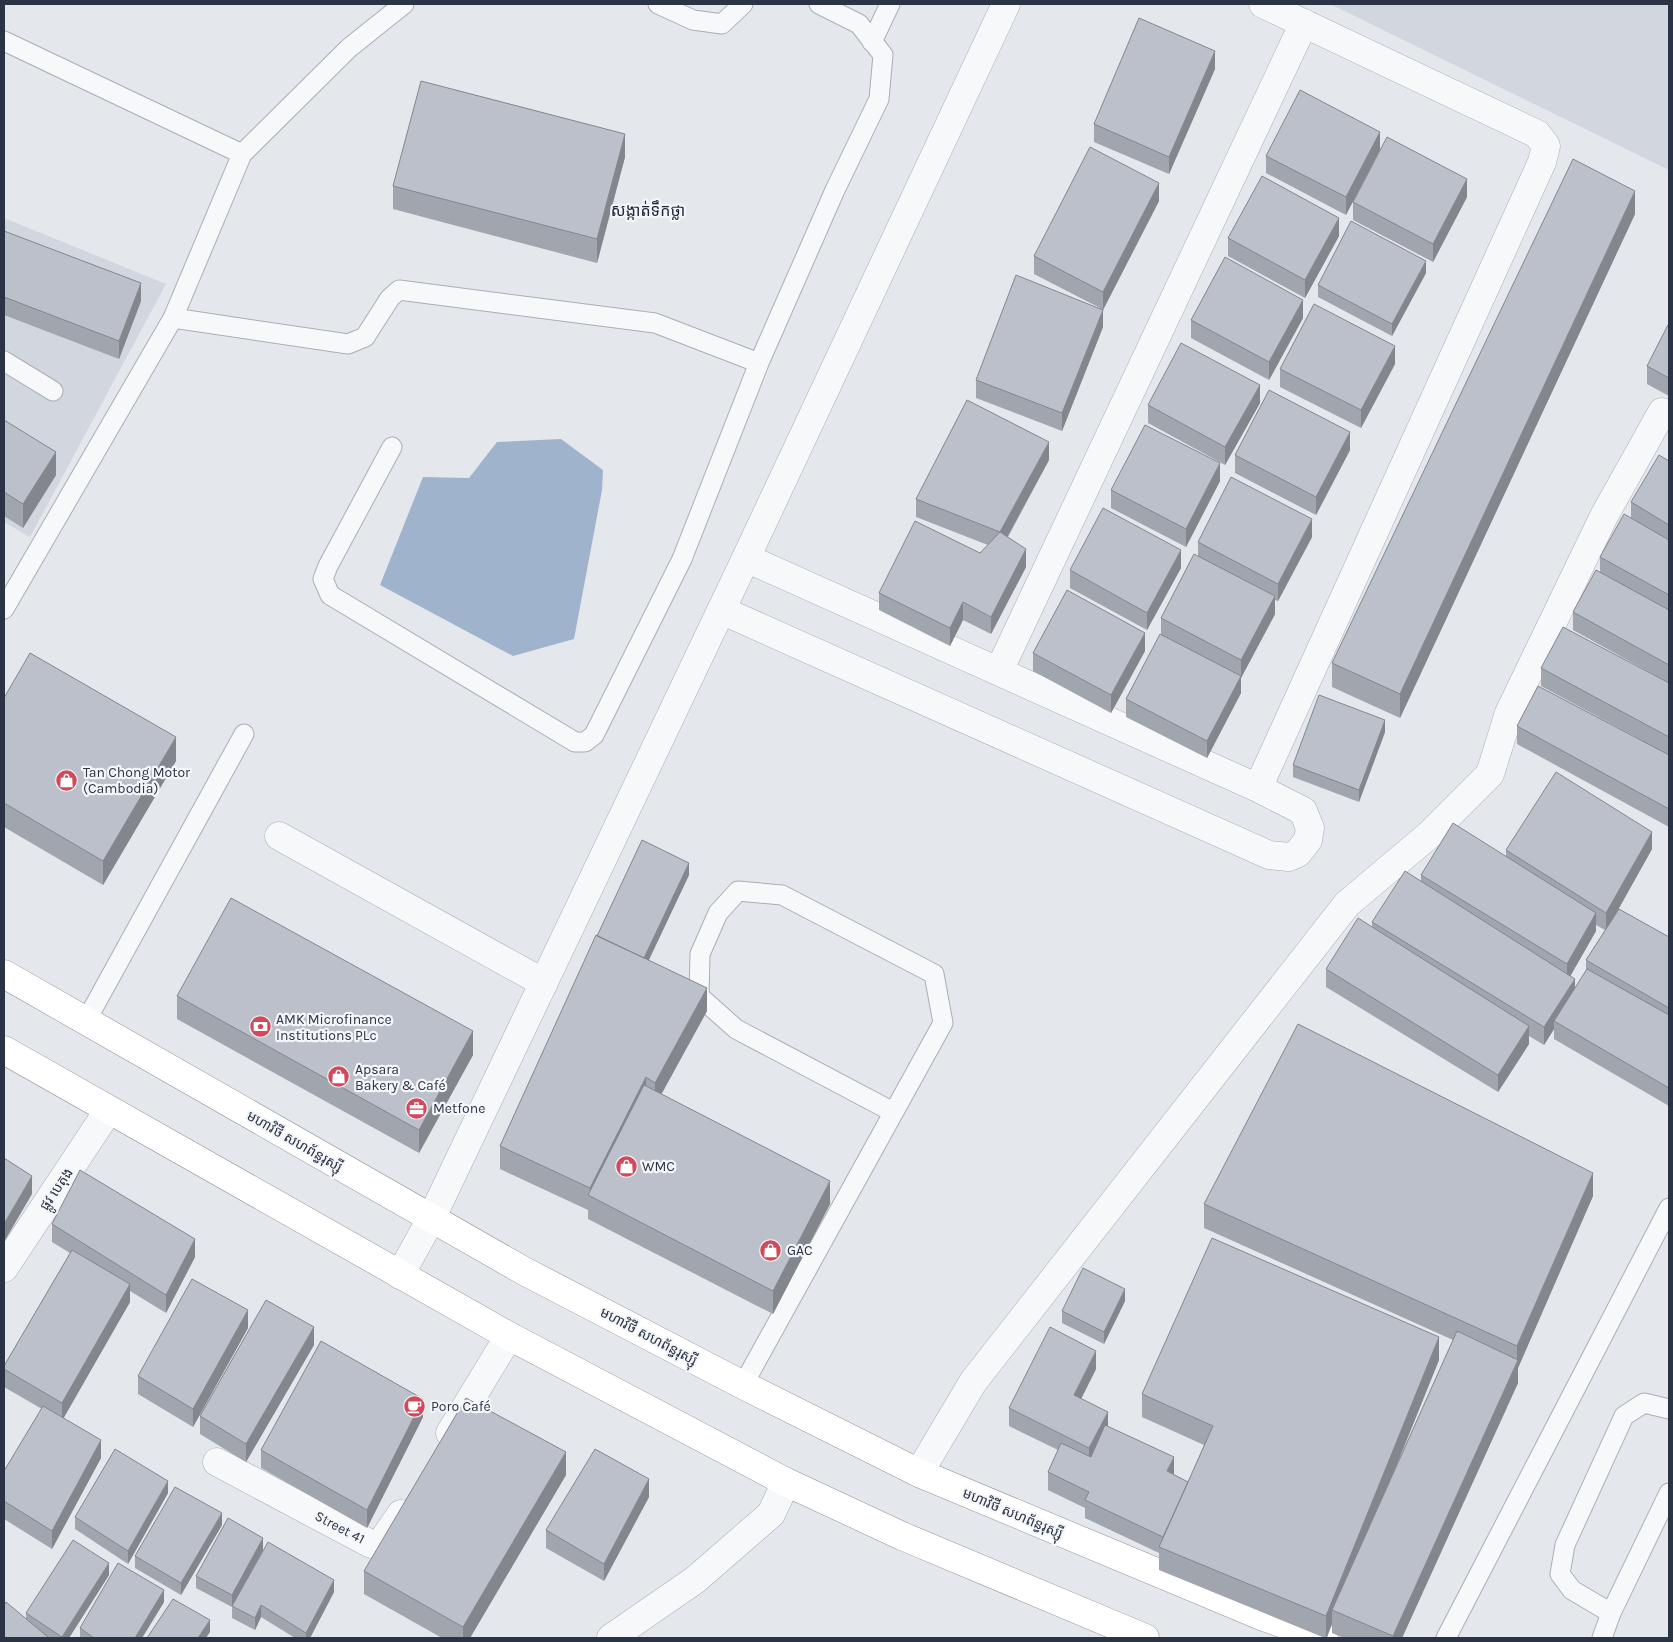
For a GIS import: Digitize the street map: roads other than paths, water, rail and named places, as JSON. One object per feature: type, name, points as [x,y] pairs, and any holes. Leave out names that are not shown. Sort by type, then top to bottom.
[{"type":"highway","name":"មហាវិថី សហព័ន្ធរុស្ស៊ី","points":[[4,974],[524,1271],[743,1385],[919,1473],[1264,1618],[1326,1638]]},
{"type":"highway","points":[[4,1050],[509,1336],[786,1482],[902,1536],[1145,1638]]},
{"type":"street","points":[[400,1275],[431,1219],[544,983],[1006,4]]},
{"type":"street","points":[[1258,788],[1487,288],[1542,162],[1546,146],[1537,134],[1263,4]]},
{"type":"street","points":[[999,671],[1304,23]]},
{"type":"street","points":[[919,1473],[973,1382],[1347,904],[1429,836],[1490,774],[1508,713],[1604,516],[1662,412]]},
{"type":"street","points":[[721,610],[1269,855],[1289,857],[1298,853],[1308,840],[1310,828],[1303,811],[1258,788],[746,558]]},
{"type":"street","points":[[279,836],[544,983]]},
{"type":"street","name":"ផ្លូវ បេតុង","points":[[4,1268],[108,1110]]},
{"type":"street","points":[[438,1453],[509,1336]]},
{"type":"street","name":"Street 41","points":[[217,1462],[371,1544],[381,1544],[387,1538],[412,1496]]},
{"type":"street","points":[[626,1634],[695,1580],[771,1514],[786,1482]]},
{"type":"street","points":[[1326,1638],[1336,1611]]},
{"type":"lane","points":[[4,609],[173,318],[242,154],[349,48],[404,4]]},
{"type":"lane","points":[[658,4],[692,20],[722,24],[743,4]]},
{"type":"lane","points":[[392,447],[328,566],[323,579],[330,595],[575,742],[585,742],[594,735],[682,559],[759,363],[879,99],[883,55],[859,24],[819,4]]},
{"type":"lane","points":[[872,42],[890,4]]},
{"type":"lane","points":[[4,41],[242,154]]},
{"type":"lane","points":[[173,318],[348,344],[365,337],[390,298],[400,290],[655,323],[759,363]]},
{"type":"lane","points":[[4,361],[53,391]]},
{"type":"lane","points":[[86,1021],[244,734]]},
{"type":"lane","points":[[743,1385],[894,1112],[943,1023],[934,974],[782,895],[738,891],[718,913],[700,954],[700,996],[736,1029],[894,1112]]},
{"type":"lane","points":[[1446,1638],[1669,1208]]},
{"type":"lane","points":[[1611,1613],[1572,1590],[1560,1574],[1565,1545],[1624,1416],[1644,1403],[1669,1409]]},
{"type":"lane","points":[[1602,1638],[1611,1613],[1669,1493]]},
{"type":"water","points":[[561,439],[603,470],[602,490],[574,639],[513,656],[380,585],[423,477],[469,478],[497,442]]},
{"type":"place","name":"Tan Chong Motor (Cambodia)","points":[[67,780]]},
{"type":"place","name":"AMK Microfinance Institutions PLc","points":[[260,1027]]},
{"type":"place","name":"Apsara Bakery & Café","points":[[339,1077]]},
{"type":"place","name":"Metfone","points":[[417,1108]]},
{"type":"place","name":"WMC","points":[[626,1166]]},
{"type":"place","name":"GAC","points":[[771,1250]]},
{"type":"place","name":"Poro Café","points":[[415,1406]]},
{"type":"district","name":"សង្កាត់ទឹកថ្លា","points":[[648,210]]}]
